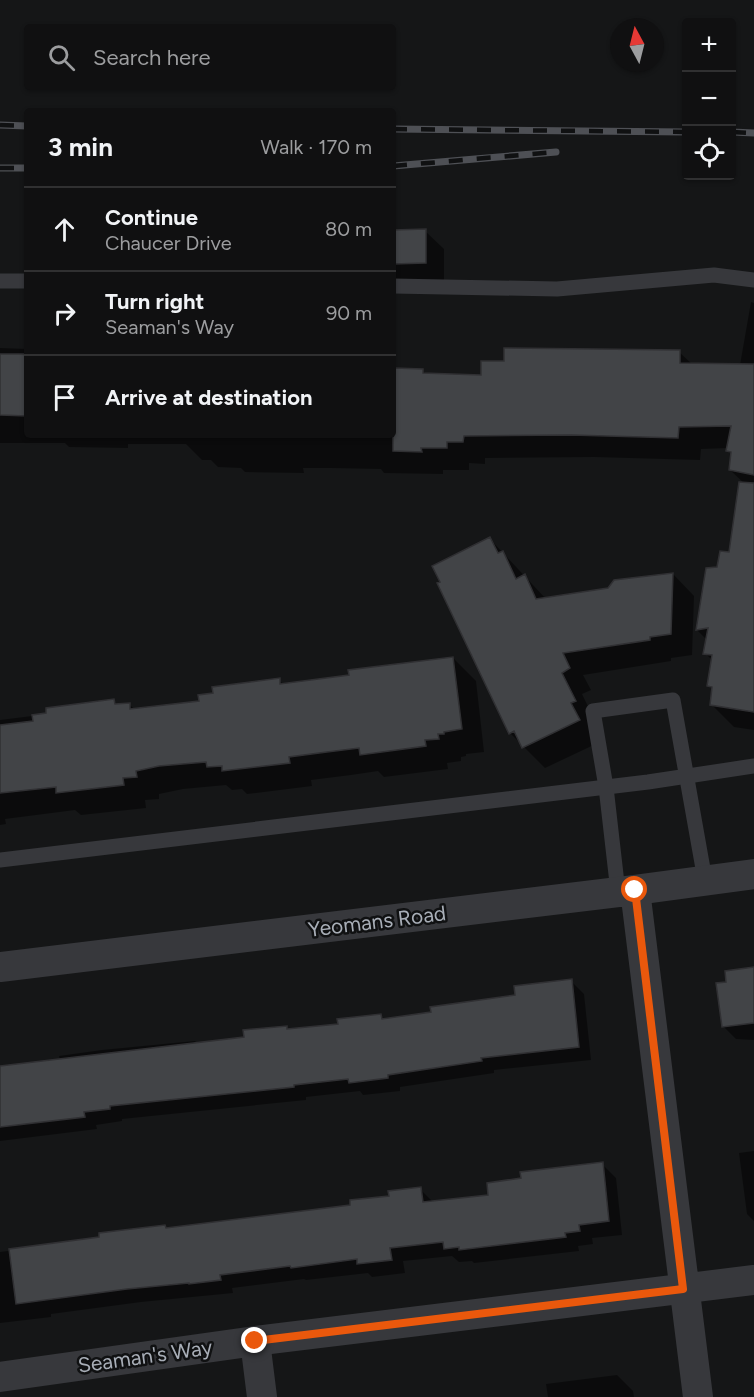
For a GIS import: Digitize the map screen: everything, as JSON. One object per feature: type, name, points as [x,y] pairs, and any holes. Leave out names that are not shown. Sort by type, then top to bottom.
[{"type":"street","name":"Yeomans Road","points":[[0,967],[754,874]]},
{"type":"street","points":[[626,891],[698,1397]]},
{"type":"street","name":"Seaman's Way","points":[[0,1377],[255,1341],[754,1280]]},
{"type":"street","points":[[255,1341],[262,1397]]},
{"type":"lane","points":[[396,286],[557,289],[714,275],[754,280]]},
{"type":"lane","points":[[0,281],[24,281]]},
{"type":"lane","points":[[626,891],[593,711],[673,700],[705,880]]},
{"type":"lane","points":[[0,860],[606,787],[754,766]]},
{"type":"building","points":[[426,229],[426,263],[396,264],[396,230]]},
{"type":"building","points":[[504,348],[680,350],[680,363],[754,364],[754,475],[729,470],[731,452],[726,451],[731,426],[679,427],[678,438],[571,435],[464,436],[463,442],[447,442],[447,448],[421,448],[422,452],[393,451],[393,438],[396,438],[396,368],[423,369],[423,373],[481,375],[481,361],[504,361]]},
{"type":"building","points":[[0,354],[24,354],[24,416],[0,415]]},
{"type":"building","points":[[739,482],[754,483],[754,712],[710,705],[712,687],[707,686],[712,655],[703,654],[708,628],[696,630],[706,568],[717,567],[720,551],[729,552]]},
{"type":"building","points":[[490,537],[498,553],[503,551],[516,579],[525,574],[536,599],[608,588],[614,580],[673,573],[671,634],[650,637],[650,640],[563,653],[570,668],[562,673],[576,701],[571,703],[580,720],[522,748],[514,731],[509,734],[437,583],[440,582],[432,566]]},
{"type":"building","points":[[453,657],[462,729],[438,734],[439,739],[425,740],[426,746],[360,755],[359,748],[289,757],[290,763],[222,771],[222,766],[207,767],[206,762],[159,766],[136,771],[137,777],[123,778],[124,785],[56,793],[56,787],[0,793],[0,725],[33,721],[32,715],[46,713],[46,708],[114,699],[115,704],[130,703],[130,709],[199,701],[198,695],[213,693],[212,687],[280,678],[280,684],[349,675],[348,670]]},
{"type":"building","points":[[754,967],[754,1023],[722,1027],[716,983],[726,982],[725,971]]},
{"type":"building","points":[[572,979],[579,1047],[481,1058],[482,1061],[349,1083],[348,1079],[294,1085],[294,1087],[110,1106],[110,1109],[84,1112],[85,1117],[0,1127],[0,1066],[244,1037],[243,1030],[287,1026],[287,1029],[338,1024],[337,1019],[381,1014],[382,1019],[431,1012],[430,1007],[515,995],[514,986]]},
{"type":"building","points":[[603,1162],[609,1221],[579,1225],[580,1231],[565,1233],[566,1237],[459,1250],[459,1247],[444,1249],[443,1242],[390,1248],[392,1260],[357,1264],[357,1259],[291,1268],[290,1266],[220,1275],[221,1280],[127,1289],[16,1304],[9,1249],[99,1237],[99,1233],[165,1225],[166,1228],[350,1205],[350,1200],[389,1196],[388,1191],[421,1187],[423,1202],[488,1195],[487,1183],[521,1178],[520,1172]]},
{"type":"railway","points":[[0,125],[24,126]]},
{"type":"railway","points":[[396,129],[682,132]]},
{"type":"railway","points":[[736,132],[754,133]]},
{"type":"railway","points":[[396,166],[556,152]]},
{"type":"railway","points":[[0,168],[24,168]]},
{"type":"route","points":[[255,1341],[683,1289],[635,890]]}]
